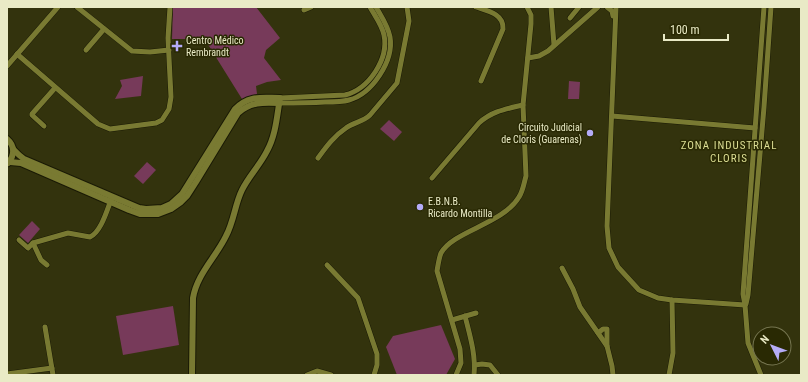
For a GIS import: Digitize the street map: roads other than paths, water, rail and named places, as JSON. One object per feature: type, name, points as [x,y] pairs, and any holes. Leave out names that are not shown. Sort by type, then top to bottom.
[{"type":"street","points":[[7,66],[58,7]]},
{"type":"street","points":[[77,7],[132,51],[150,52],[169,50]]},
{"type":"street","points":[[17,54],[98,124],[110,129],[156,123],[162,120],[169,109],[171,97],[169,50],[170,7]]},
{"type":"street","points":[[304,10],[311,7]]},
{"type":"street","points":[[279,100],[345,95],[362,88],[379,65],[385,41],[382,30],[370,7]]},
{"type":"street","points":[[13,149],[13,154],[8,163],[21,163],[111,200],[139,208],[162,208],[177,200],[187,188],[235,109],[240,104],[252,98],[279,100],[347,100],[362,94],[367,90],[383,68],[390,47],[390,38],[387,28],[376,7]]},
{"type":"street","points":[[318,158],[325,148],[345,128],[365,119],[370,115],[397,83],[409,21],[408,7]]},
{"type":"street","points":[[476,7],[497,15],[503,22],[503,29],[481,81]]},
{"type":"street","points":[[456,375],[461,363],[460,348],[437,271],[438,264],[442,252],[448,245],[458,238],[498,218],[519,198],[523,188],[526,176],[523,105],[532,24],[531,15],[527,7]]},
{"type":"street","points":[[570,18],[579,7]]},
{"type":"street","points":[[528,58],[539,56],[548,51],[598,7]]},
{"type":"street","points":[[607,7],[612,11],[614,20]]},
{"type":"street","points":[[616,7],[614,20],[612,116],[607,226],[609,248],[618,267],[639,290],[658,298],[745,305]]},
{"type":"street","points":[[761,375],[748,343],[743,294],[764,7]]},
{"type":"street","points":[[745,305],[749,287],[771,7]]},
{"type":"street","points":[[552,8],[554,45]]},
{"type":"street","points":[[86,50],[104,29]]},
{"type":"street","points":[[44,126],[32,114],[55,88]]},
{"type":"street","points":[[192,375],[194,292],[202,274],[227,236],[242,191],[271,144],[279,100]]},
{"type":"street","points":[[432,178],[478,123],[497,111],[523,105]]},
{"type":"street","points":[[612,116],[755,128]]},
{"type":"street","points":[[7,139],[13,149],[24,159],[111,200]]},
{"type":"street","points":[[19,240],[28,248],[33,243],[68,233],[75,233],[86,237],[94,235],[99,229],[111,200]]},
{"type":"street","points":[[33,243],[41,260],[47,265]]},
{"type":"street","points":[[327,265],[358,298],[377,354],[377,365],[374,375]]},
{"type":"street","points":[[562,268],[580,307],[607,346]]},
{"type":"street","points":[[669,375],[673,353],[672,300]]},
{"type":"street","points":[[452,320],[476,313]]},
{"type":"street","points":[[465,316],[472,340],[475,365],[474,375]]},
{"type":"street","points":[[45,327],[53,375]]},
{"type":"street","points":[[598,333],[603,329],[607,329],[607,346],[613,375]]},
{"type":"street","points":[[475,365],[490,365],[498,375]]},
{"type":"street","points":[[7,374],[52,368]]},
{"type":"street","points":[[307,375],[317,371],[331,375]]},
{"type":"place","name":"Centro Médico Rembrandt","points":[[177,46]]},
{"type":"place","name":"Circuito Judicial de Cloris (Guarenas)","points":[[590,133]]},
{"type":"place","name":"E.B.N.B. Ricardo Montilla","points":[[420,207]]},
{"type":"district","name":"ZONA INDUSTRIAL CLORIS","points":[[729,151]]}]
